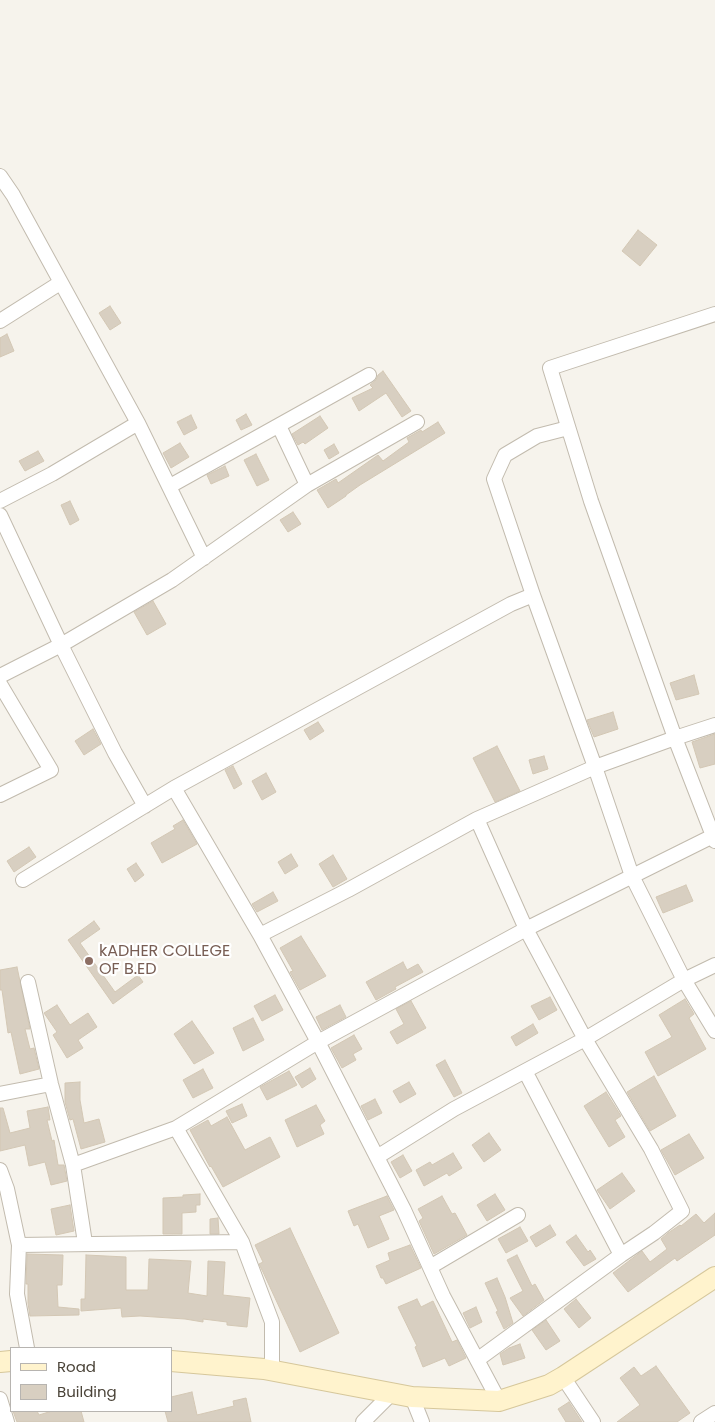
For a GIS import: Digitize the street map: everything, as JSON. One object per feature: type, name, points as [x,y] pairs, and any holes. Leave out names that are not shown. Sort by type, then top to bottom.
[{"type":"main road","points":[[172,1361],[272,1371],[412,1397],[499,1401],[549,1385],[563,1377],[715,1277]]},
{"type":"street","points":[[0,176],[138,422],[204,558]]},
{"type":"street","points":[[0,321],[60,283]]},
{"type":"street","points":[[73,1165],[176,1128],[318,1042],[526,929],[632,876],[714,838],[675,738],[591,501],[550,368],[715,314]]},
{"type":"street","points":[[170,486],[369,374]]},
{"type":"street","points":[[0,501],[52,474],[138,422]]},
{"type":"street","points":[[0,676],[61,646],[172,580],[306,485],[417,422]]},
{"type":"street","points":[[278,426],[306,485]]},
{"type":"street","points":[[568,428],[537,436],[505,456],[494,479],[632,876],[684,980],[715,1031]]},
{"type":"street","points":[[0,515],[61,646],[115,753],[145,806]]},
{"type":"street","points":[[23,880],[174,788],[502,609],[533,595]]},
{"type":"street","points":[[0,684],[51,770],[0,795]]},
{"type":"street","points":[[260,935],[348,890],[477,818],[595,767],[715,725]]},
{"type":"street","points":[[174,788],[260,935],[318,1042],[499,1401]]},
{"type":"street","points":[[477,818],[526,929],[585,1039],[651,1149],[682,1211],[477,1360]]},
{"type":"street","points":[[377,1157],[454,1109],[585,1039],[684,980],[715,964]]},
{"type":"street","points":[[28,982],[51,1084],[73,1165],[85,1243]]},
{"type":"street","points":[[525,1071],[621,1254]]},
{"type":"street","points":[[0,1094],[51,1084]]},
{"type":"street","points":[[176,1128],[242,1242],[272,1322],[272,1371]]},
{"type":"street","points":[[0,1170],[7,1189],[19,1245],[17,1294],[27,1347]]},
{"type":"street","points":[[430,1267],[518,1215]]},
{"type":"street","points":[[19,1245],[242,1242]]},
{"type":"street","points":[[563,1377],[593,1422]]},
{"type":"street","points":[[363,1422],[392,1393]]},
{"type":"street","points":[[412,1397],[422,1422]]},
{"type":"street","points":[[0,1399],[6,1422]]},
{"type":"street","points":[[701,1422],[715,1413]]},
{"type":"building","points":[[638,230],[657,245],[640,266],[622,251]]},
{"type":"building","points":[[110,306],[121,323],[110,330],[99,313]]},
{"type":"building","points":[[7,334],[14,351],[0,357],[0,338]]},
{"type":"building","points":[[383,371],[411,411],[402,417],[386,393],[359,411],[352,398],[373,388],[370,385]]},
{"type":"building","points":[[246,414],[252,425],[241,430],[236,420]]},
{"type":"building","points":[[191,415],[197,428],[184,435],[177,422]]},
{"type":"building","points":[[320,416],[328,428],[305,444],[303,442],[298,445],[292,434]]},
{"type":"building","points":[[438,422],[445,433],[360,485],[328,508],[317,490],[336,479],[338,483],[378,455],[383,461],[409,442],[407,438],[421,430],[422,432]]},
{"type":"building","points":[[180,443],[189,457],[171,468],[163,453]]},
{"type":"building","points":[[334,444],[339,453],[329,459],[324,450]]},
{"type":"building","points":[[38,451],[44,461],[25,471],[19,461]]},
{"type":"building","points":[[256,454],[269,480],[257,486],[244,460]]},
{"type":"building","points":[[225,466],[229,476],[211,484],[207,475]]},
{"type":"building","points":[[70,501],[79,520],[70,525],[61,505]]},
{"type":"building","points":[[293,512],[301,524],[288,532],[280,520]]},
{"type":"building","points":[[153,601],[166,624],[147,635],[134,612]]},
{"type":"building","points":[[694,675],[699,694],[676,700],[670,683]]},
{"type":"building","points":[[613,712],[618,729],[594,737],[587,720]]},
{"type":"building","points":[[318,722],[324,731],[310,740],[304,730]]},
{"type":"building","points":[[93,729],[101,744],[84,755],[75,741]]},
{"type":"building","points":[[715,734],[715,764],[700,768],[692,742]]},
{"type":"building","points":[[497,746],[520,791],[495,802],[473,758]]},
{"type":"building","points":[[544,756],[548,769],[533,774],[529,760]]},
{"type":"building","points":[[233,766],[242,784],[234,789],[225,770]]},
{"type":"building","points":[[266,773],[276,792],[262,800],[252,781]]},
{"type":"building","points":[[183,820],[197,844],[162,863],[151,843],[175,829],[173,826]]},
{"type":"building","points":[[29,847],[36,857],[14,872],[7,861]]},
{"type":"building","points":[[291,854],[298,866],[285,874],[278,862]]},
{"type":"building","points":[[333,855],[347,879],[333,887],[319,864]]},
{"type":"building","points":[[136,863],[144,875],[135,882],[127,869]]},
{"type":"building","points":[[686,885],[693,901],[663,913],[656,897]]},
{"type":"building","points":[[273,892],[278,901],[257,912],[252,904]]},
{"type":"building","points":[[94,921],[100,929],[80,943],[115,992],[138,975],[143,982],[113,1004],[68,940]]},
{"type":"building","points":[[301,936],[326,976],[300,990],[290,972],[293,971],[280,948]]},
{"type":"building","points":[[403,962],[407,970],[418,964],[423,972],[376,1000],[366,982]]},
{"type":"building","points":[[17,967],[30,1029],[25,1029],[30,1049],[34,1048],[39,1069],[20,1074],[11,1032],[8,1033],[2,990],[0,990],[0,970]]},
{"type":"building","points":[[275,995],[283,1010],[262,1021],[254,1006]]},
{"type":"building","points":[[550,997],[557,1010],[539,1020],[531,1006]]},
{"type":"building","points":[[685,999],[694,1014],[689,1018],[706,1049],[658,1076],[645,1052],[672,1037],[659,1015]]},
{"type":"building","points":[[411,1001],[426,1028],[397,1044],[390,1032],[404,1024],[396,1009]]},
{"type":"building","points":[[57,1005],[70,1025],[88,1013],[97,1027],[78,1040],[83,1048],[67,1058],[53,1035],[57,1032],[44,1013]]},
{"type":"building","points":[[340,1005],[346,1017],[322,1030],[316,1017]]},
{"type":"building","points":[[253,1018],[264,1040],[243,1051],[233,1028]]},
{"type":"building","points":[[192,1021],[214,1053],[194,1064],[174,1034]]},
{"type":"building","points":[[533,1024],[538,1033],[516,1046],[511,1037]]},
{"type":"building","points":[[354,1035],[362,1049],[353,1054],[356,1060],[342,1068],[331,1048]]},
{"type":"building","points":[[445,1060],[462,1093],[454,1097],[436,1065]]},
{"type":"building","points":[[310,1068],[316,1079],[302,1088],[295,1077]]},
{"type":"building","points":[[203,1069],[213,1088],[193,1098],[183,1080]]},
{"type":"building","points":[[289,1071],[297,1085],[267,1100],[260,1087]]},
{"type":"building","points":[[654,1076],[676,1116],[650,1131],[627,1092]]},
{"type":"building","points":[[80,1082],[80,1100],[84,1123],[99,1119],[105,1142],[81,1149],[73,1119],[70,1120],[65,1102],[65,1083]]},
{"type":"building","points":[[409,1082],[416,1094],[400,1103],[393,1091]]},
{"type":"building","points":[[606,1092],[621,1116],[615,1120],[625,1137],[609,1147],[584,1106]]},
{"type":"building","points":[[375,1099],[382,1113],[368,1120],[361,1106]]},
{"type":"building","points":[[242,1104],[247,1116],[232,1123],[226,1111]]},
{"type":"building","points":[[316,1105],[325,1121],[320,1125],[324,1134],[297,1147],[285,1120]]},
{"type":"building","points":[[48,1107],[50,1120],[47,1120],[52,1141],[54,1140],[58,1165],[64,1165],[67,1181],[51,1185],[45,1162],[29,1166],[25,1145],[0,1151],[0,1108],[3,1108],[10,1133],[30,1128],[27,1111]]},
{"type":"building","points":[[227,1117],[245,1150],[270,1137],[280,1157],[223,1187],[190,1130],[208,1120],[211,1126]]},
{"type":"building","points":[[489,1133],[501,1150],[484,1162],[472,1145]]},
{"type":"building","points":[[689,1134],[704,1158],[675,1175],[661,1150]]},
{"type":"building","points":[[453,1153],[462,1168],[449,1176],[447,1173],[424,1186],[416,1170],[430,1162],[432,1165]]},
{"type":"building","points":[[403,1155],[412,1171],[400,1178],[391,1162]]},
{"type":"building","points":[[622,1173],[635,1191],[610,1209],[597,1190]]},
{"type":"building","points":[[200,1194],[200,1205],[196,1205],[196,1212],[182,1213],[182,1234],[163,1234],[163,1198]]},
{"type":"building","points":[[495,1194],[505,1210],[487,1221],[477,1205]]},
{"type":"building","points":[[387,1196],[394,1210],[379,1216],[389,1239],[368,1248],[358,1224],[354,1226],[348,1211]]},
{"type":"building","points":[[442,1196],[452,1214],[455,1213],[467,1235],[434,1254],[419,1221],[423,1218],[418,1209]]},
{"type":"building","points":[[70,1205],[74,1231],[56,1235],[51,1209]]},
{"type":"building","points":[[715,1213],[715,1235],[677,1261],[675,1258],[628,1292],[613,1273],[642,1251],[650,1262],[667,1249],[661,1239],[668,1233],[681,1226],[696,1214],[704,1223]]},
{"type":"building","points":[[218,1218],[219,1234],[210,1234],[210,1219]]},
{"type":"building","points":[[550,1225],[556,1235],[536,1247],[530,1237]]},
{"type":"building","points":[[520,1227],[528,1241],[506,1253],[498,1239]]},
{"type":"building","points":[[290,1228],[339,1333],[300,1352],[259,1264],[263,1262],[255,1245]]},
{"type":"building","points":[[576,1235],[588,1252],[590,1250],[596,1259],[584,1266],[566,1242]]},
{"type":"building","points":[[410,1245],[421,1268],[386,1284],[376,1266],[390,1260],[388,1253]]},
{"type":"building","points":[[27,1254],[63,1255],[62,1285],[57,1285],[58,1307],[79,1309],[79,1315],[30,1316],[28,1284],[26,1284]]},
{"type":"building","points":[[86,1255],[126,1257],[126,1290],[148,1290],[149,1259],[191,1261],[188,1293],[207,1296],[208,1261],[225,1262],[223,1295],[250,1298],[247,1327],[227,1325],[227,1322],[203,1319],[203,1322],[140,1316],[122,1317],[121,1308],[81,1311],[81,1299],[85,1299]]},
{"type":"building","points":[[517,1255],[532,1286],[535,1284],[544,1300],[523,1316],[510,1298],[523,1291],[507,1260]]},
{"type":"building","points":[[497,1278],[513,1323],[504,1329],[485,1283]]},
{"type":"building","points":[[417,1299],[421,1307],[433,1301],[452,1342],[457,1340],[466,1358],[449,1366],[445,1358],[423,1367],[415,1347],[417,1346],[398,1307]]},
{"type":"building","points":[[576,1299],[591,1318],[579,1328],[564,1309]]},
{"type":"building","points":[[476,1307],[482,1322],[470,1328],[463,1313]]},
{"type":"building","points":[[546,1320],[560,1341],[546,1350],[532,1330]]},
{"type":"building","points":[[520,1344],[525,1358],[503,1365],[500,1354]]},
{"type":"building","points":[[656,1366],[690,1413],[677,1422],[617,1422],[640,1405],[620,1378],[634,1367],[641,1376]]},
{"type":"building","points":[[192,1392],[197,1415],[234,1406],[233,1401],[246,1398],[251,1422],[168,1422],[165,1412],[172,1412],[172,1397]]},
{"type":"building","points":[[569,1402],[582,1422],[566,1422],[558,1409]]},
{"type":"building","points":[[13,1412],[38,1412],[39,1415],[49,1412],[81,1412],[84,1422],[17,1422]]},
{"type":"place","name":"kADHER COLLEGE OF B.ED","points":[[89,961]]}]
